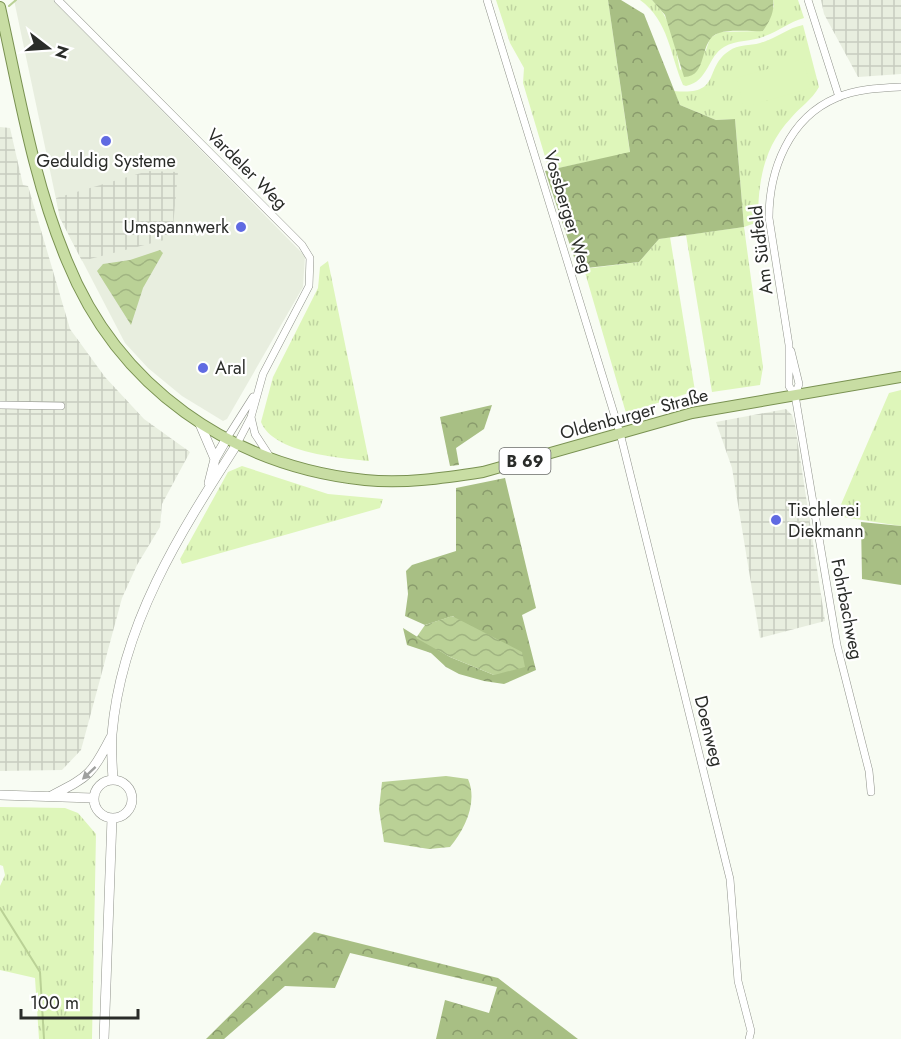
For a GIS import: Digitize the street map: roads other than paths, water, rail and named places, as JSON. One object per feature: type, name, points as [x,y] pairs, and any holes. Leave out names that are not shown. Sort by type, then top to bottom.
[{"type":"main road","name":"B 69","points":[[0,8],[43,192],[59,242],[79,287],[104,330],[135,369],[172,405],[200,424],[227,438]]},
{"type":"main road","name":"Oldenburger Straße","points":[[227,438],[270,457],[340,476],[367,480],[422,480],[483,472],[692,413],[901,377]]},
{"type":"main road","points":[[200,424],[214,459]]},
{"type":"main road","points":[[208,488],[214,459],[227,438]]},
{"type":"main road","points":[[113,779],[112,734],[119,688],[137,624],[149,595],[208,488],[237,444]]},
{"type":"main road","points":[[50,796],[88,776],[97,765],[112,734]]},
{"type":"main road","points":[[113,779],[124,783],[132,799],[128,811],[112,818],[101,814],[93,798],[97,787],[113,779]]},
{"type":"main road","points":[[0,795],[93,798]]},
{"type":"main road","points":[[104,1039],[112,818]]},
{"type":"street","name":"Vardeler Weg","points":[[58,0],[302,245],[310,258],[309,286],[257,391],[227,438]]},
{"type":"street","name":"Vossberger Weg","points":[[487,0],[620,433]]},
{"type":"street","points":[[808,0],[839,97]]},
{"type":"street","name":"Am Südfeld","points":[[795,395],[789,386],[789,345],[769,218],[771,183],[780,157],[794,134],[817,112],[839,97],[862,91],[901,87]]},
{"type":"street","name":"Vardeler Weg","points":[[237,444],[251,417],[257,391]]},
{"type":"street","name":"Fohrbachweg","points":[[795,395],[837,645],[869,771],[871,792]]},
{"type":"street","points":[[0,405],[61,406]]},
{"type":"street","points":[[251,417],[255,434],[270,457]]},
{"type":"street","name":"Doenweg","points":[[620,433],[730,879],[738,981],[751,1031],[749,1039]]},
{"type":"water","points":[[652,0],[773,0],[773,9],[763,31],[730,31],[712,37],[697,71],[684,77],[665,15]]},
{"type":"water","points":[[160,250],[163,253],[143,288],[131,325],[97,271],[103,264],[130,260]]},
{"type":"water","points":[[452,616],[522,652],[525,667],[494,675],[450,657],[416,638],[425,625]]},
{"type":"water","points":[[446,776],[468,779],[472,797],[465,824],[450,847],[429,849],[384,842],[379,809],[382,782]]},
{"type":"waterway","points":[[9,6],[16,0]]},
{"type":"waterway","points":[[0,908],[40,972],[44,1039]]},
{"type":"place","name":"Geduldig Systeme","points":[[106,141]]},
{"type":"place","name":"Umspannwerk","points":[[241,227]]},
{"type":"place","name":"Aral","points":[[203,368]]},
{"type":"place","name":"Tischlerei Diekmann","points":[[776,520]]}]
